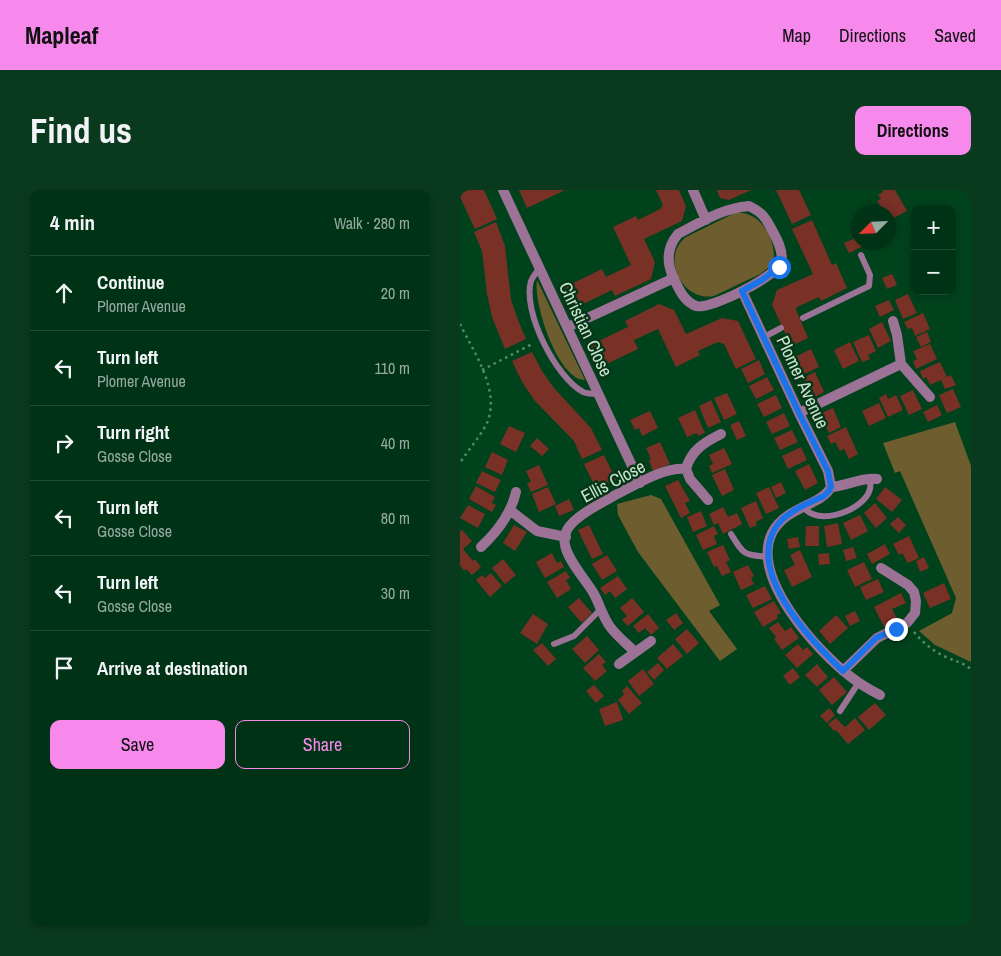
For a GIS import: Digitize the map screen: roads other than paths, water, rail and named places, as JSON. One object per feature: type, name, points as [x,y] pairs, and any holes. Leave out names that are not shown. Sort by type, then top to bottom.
[{"type":"street","name":"Christian Close","points":[[503,190],[640,483]]},
{"type":"street","points":[[693,190],[706,220]]},
{"type":"street","points":[[749,206],[764,214],[776,235],[782,254],[779,267],[762,280],[709,306],[696,306],[685,299],[674,278],[668,264],[670,248],[678,234],[734,208],[749,206]]},
{"type":"street","points":[[568,328],[674,278]]},
{"type":"street","name":"Plomer Avenue","points":[[742,291],[828,471],[831,487]]},
{"type":"street","points":[[893,321],[901,364],[930,396]]},
{"type":"street","points":[[799,413],[901,364]]},
{"type":"street","points":[[708,500],[690,478],[686,468],[697,449],[721,434]]},
{"type":"street","name":"Ellis Close","points":[[566,537],[567,530],[578,518],[599,505],[640,483],[672,470],[686,468]]},
{"type":"street","points":[[874,479],[863,479],[839,487],[831,487],[824,496],[803,506],[779,523],[772,533],[768,544],[774,580],[790,612],[812,640],[843,671],[880,695]]},
{"type":"street","points":[[481,548],[511,511],[516,492]]},
{"type":"street","points":[[511,511],[537,531],[566,537],[564,544],[566,550],[594,594],[611,629],[635,652]]},
{"type":"street","points":[[843,671],[876,638],[907,624],[915,613],[917,607],[914,592],[908,585],[881,568]]},
{"type":"street","points":[[618,664],[652,641]]},
{"type":"lane","points":[[803,318],[869,286],[870,275],[861,255]]},
{"type":"lane","points":[[539,268],[530,287],[534,313],[542,340],[557,366],[568,380],[585,393],[598,394]]},
{"type":"lane","points":[[764,337],[781,328]]},
{"type":"lane","points":[[803,506],[810,514],[816,516],[833,516],[856,506],[868,495],[874,479]]},
{"type":"lane","points":[[730,534],[744,553],[769,557]]},
{"type":"lane","points":[[554,644],[574,636],[600,609]]},
{"type":"lane","points":[[840,711],[859,682]]}]
